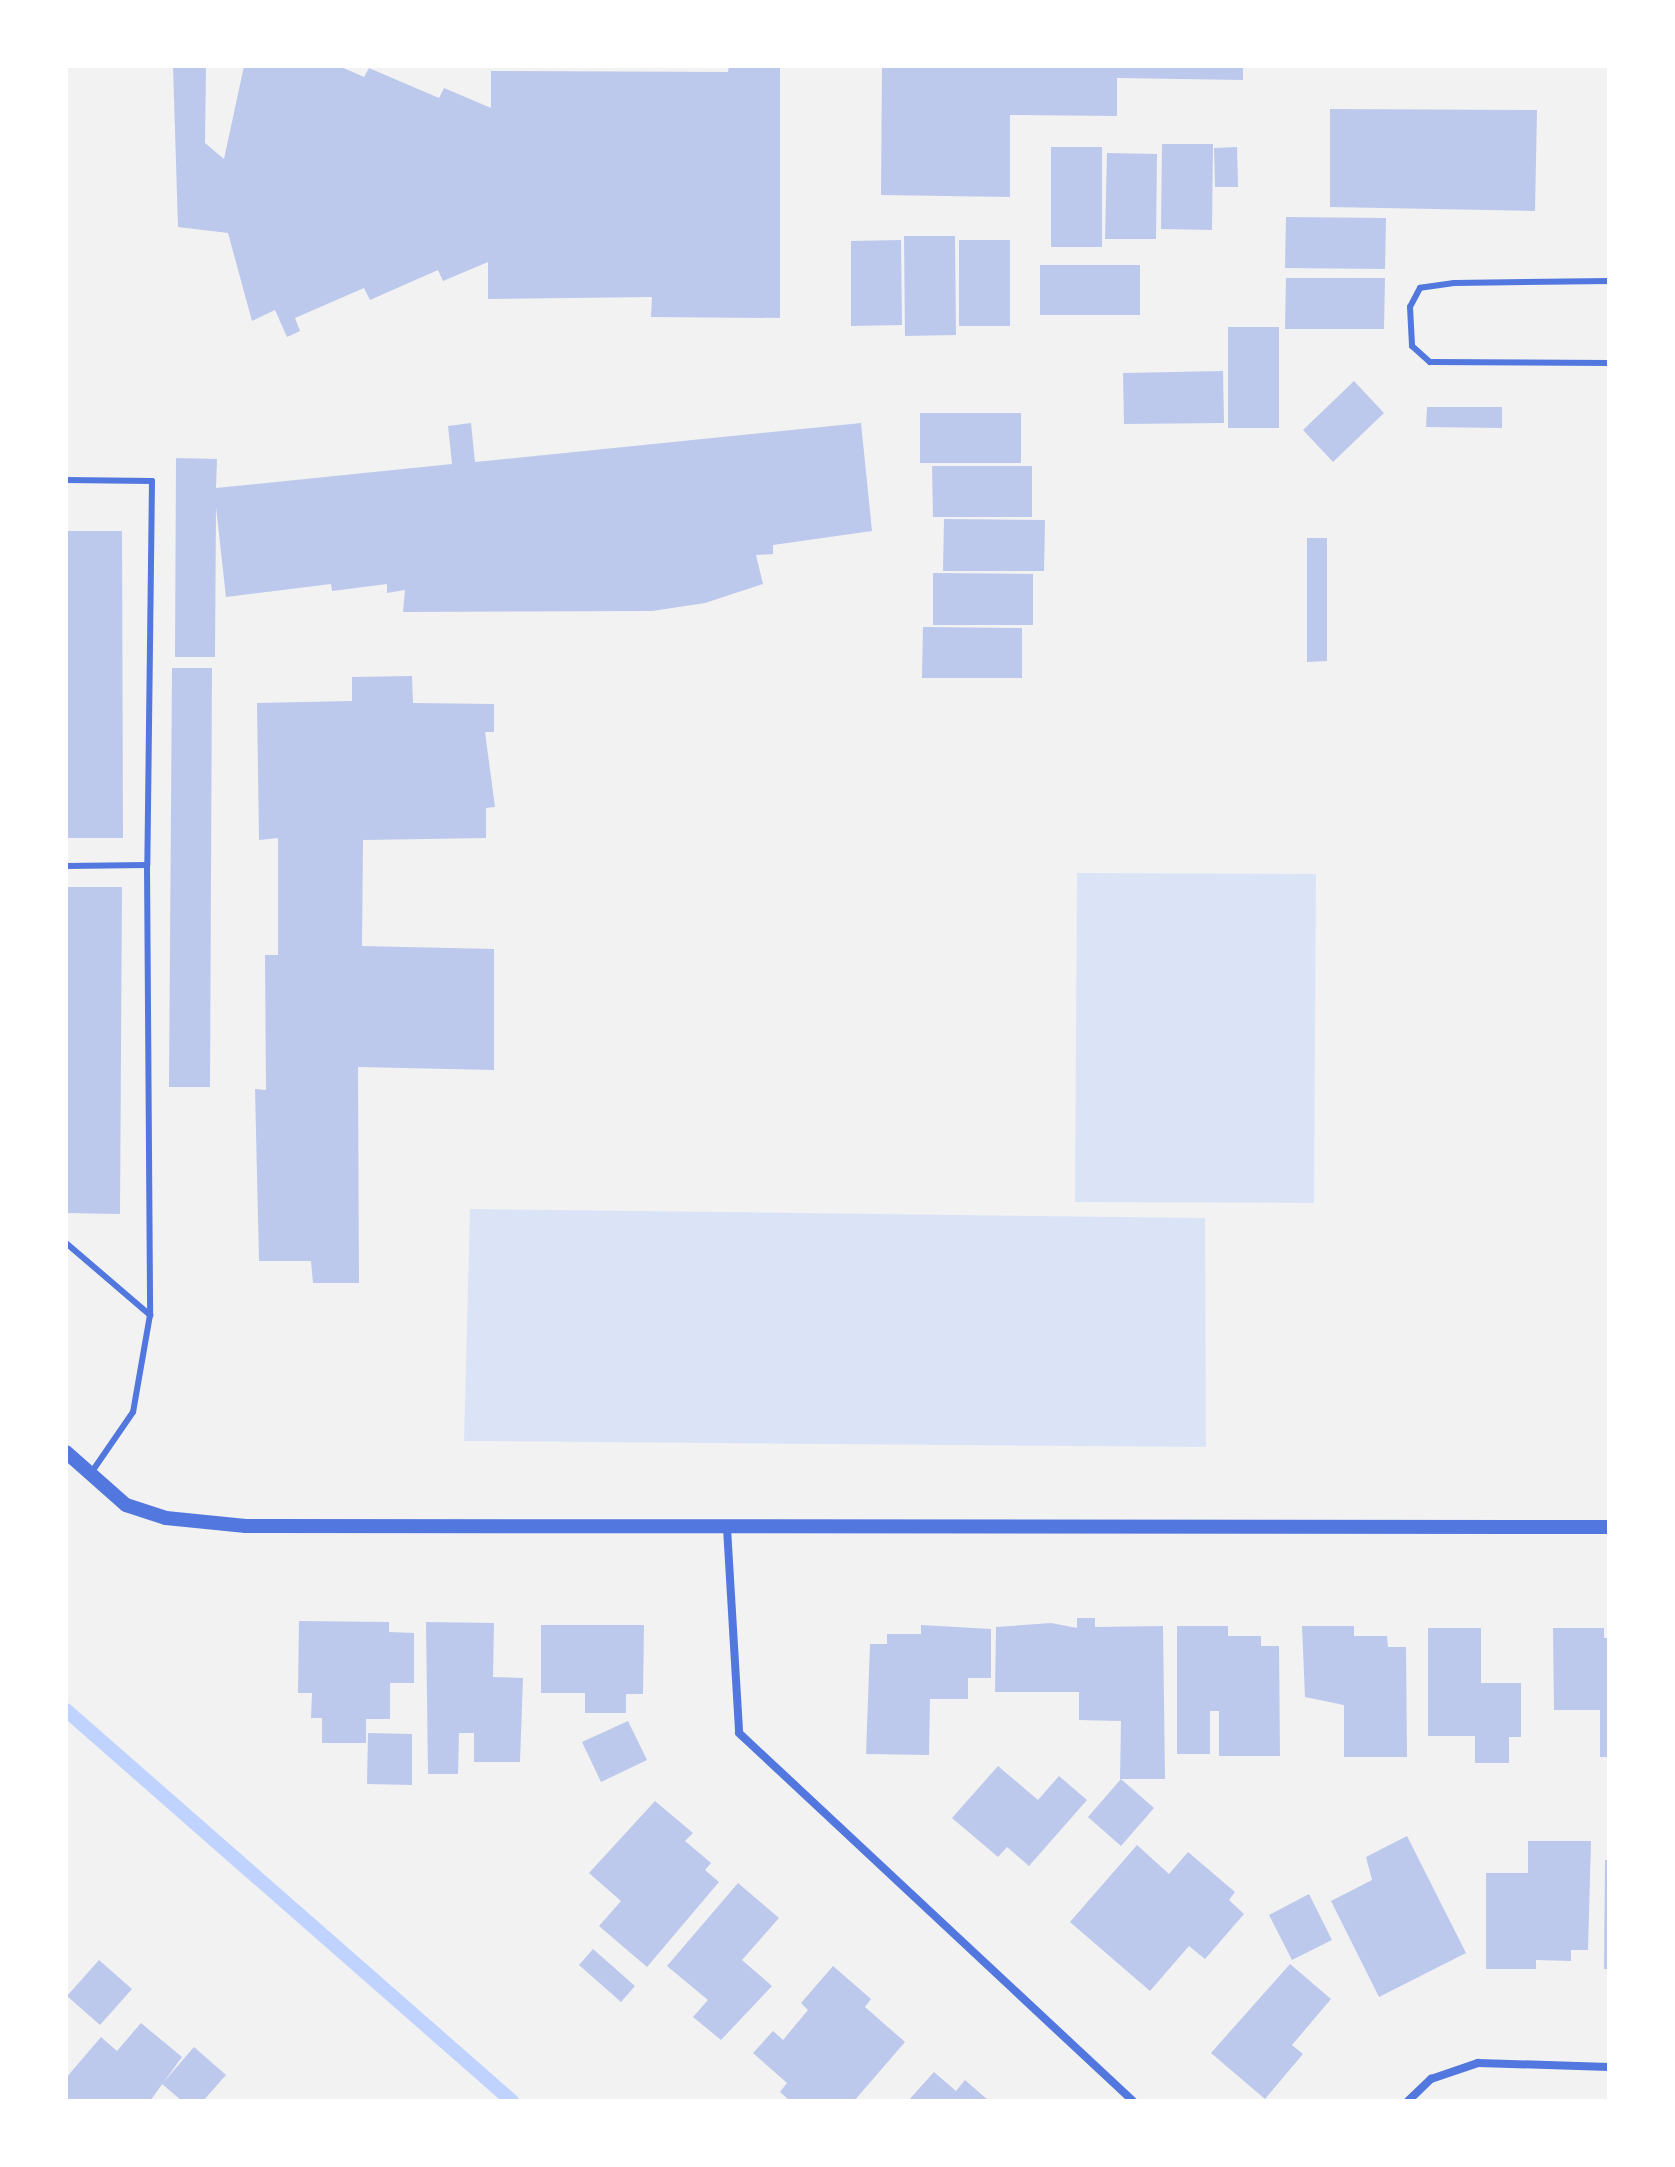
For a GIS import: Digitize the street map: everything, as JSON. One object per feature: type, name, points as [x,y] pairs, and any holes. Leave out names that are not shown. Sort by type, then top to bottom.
[{"type":"street","points":[[66,1452],[126,1505],[166,1518],[246,1526],[1609,1527]]},
{"type":"street","points":[[727,1528],[739,1733],[1133,2101]]},
{"type":"street","points":[[1408,2101],[1431,2079],[1478,2063],[1609,2067]]},
{"type":"lane","points":[[1609,281],[1420,288],[1410,307],[1412,346],[1430,362],[1609,363]]},
{"type":"lane","points":[[66,480],[152,481],[147,865],[150,1315],[133,1412],[90,1473]]},
{"type":"lane","points":[[66,866],[147,865]]},
{"type":"lane","points":[[66,1243],[150,1315]]},
{"type":"shaded area","points":[[1077,873],[1316,874],[1314,1203],[1075,1202]]},
{"type":"shaded area","points":[[470,1209],[1205,1218],[1206,1447],[464,1441]]},
{"type":"building","points":[[173,66],[206,66],[205,143],[224,159],[244,66],[339,66],[364,77],[369,68],[439,98],[444,88],[491,108],[491,71],[728,72],[729,66],[780,66],[780,318],[651,317],[652,297],[488,299],[488,262],[443,281],[438,270],[370,300],[364,288],[295,318],[300,331],[287,337],[275,310],[252,321],[228,233],[178,227]]},
{"type":"building","points":[[882,66],[1243,66],[1243,80],[1117,78],[1117,116],[1010,115],[1010,197],[881,195]]},
{"type":"building","points":[[1330,109],[1537,110],[1535,211],[1330,207]]},
{"type":"building","points":[[1162,144],[1213,144],[1212,230],[1161,229]]},
{"type":"building","points":[[1051,147],[1102,147],[1102,247],[1051,247]]},
{"type":"building","points":[[1237,147],[1238,187],[1215,187],[1214,148]]},
{"type":"building","points":[[1107,153],[1157,154],[1156,239],[1105,239]]},
{"type":"building","points":[[1286,217],[1386,218],[1385,269],[1285,268]]},
{"type":"building","points":[[904,236],[955,236],[956,335],[905,336]]},
{"type":"building","points":[[901,240],[902,325],[851,326],[851,241]]},
{"type":"building","points":[[959,240],[1010,240],[1010,326],[959,326]]},
{"type":"building","points":[[1040,265],[1140,265],[1140,315],[1040,315]]},
{"type":"building","points":[[1286,278],[1385,278],[1384,329],[1285,329]]},
{"type":"building","points":[[1228,327],[1279,327],[1279,428],[1228,428]]},
{"type":"building","points":[[1223,371],[1224,423],[1124,424],[1123,373]]},
{"type":"building","points":[[1354,381],[1384,413],[1333,462],[1303,430]]},
{"type":"building","points":[[1427,407],[1502,407],[1502,428],[1426,427]]},
{"type":"building","points":[[920,413],[1021,413],[1021,463],[920,463]]},
{"type":"building","points":[[471,423],[475,462],[861,423],[872,531],[773,545],[773,554],[756,555],[763,584],[705,603],[652,611],[403,612],[405,590],[387,593],[387,584],[332,591],[331,584],[226,597],[216,507],[215,657],[175,657],[176,458],[217,459],[216,488],[452,464],[448,426]]},
{"type":"building","points":[[932,466],[1032,466],[1032,517],[933,517]]},
{"type":"building","points":[[944,519],[1045,520],[1044,571],[943,571]]},
{"type":"building","points":[[66,531],[122,531],[123,838],[66,838]]},
{"type":"building","points":[[1307,538],[1327,538],[1327,661],[1307,662]]},
{"type":"building","points":[[933,573],[1033,574],[1033,625],[933,625]]},
{"type":"building","points":[[923,627],[1022,628],[1022,678],[922,678]]},
{"type":"building","points":[[172,668],[212,668],[210,1087],[169,1087]]},
{"type":"building","points":[[412,676],[413,703],[494,704],[494,732],[485,732],[495,807],[486,808],[486,838],[363,840],[362,946],[494,949],[494,1070],[358,1067],[359,1283],[313,1283],[311,1261],[259,1261],[255,1089],[266,1090],[265,955],[278,955],[278,838],[259,840],[257,703],[352,701],[352,677]]},
{"type":"building","points":[[66,887],[122,887],[120,1214],[66,1213]]},
{"type":"building","points":[[1077,1618],[1095,1618],[1095,1627],[1163,1626],[1165,1779],[1120,1779],[1121,1721],[1079,1720],[1079,1692],[995,1692],[996,1627],[1051,1623],[1077,1628]]},
{"type":"building","points":[[299,1621],[389,1622],[389,1632],[414,1633],[414,1683],[390,1683],[390,1719],[366,1719],[366,1743],[322,1743],[322,1718],[311,1718],[312,1693],[298,1693]]},
{"type":"building","points":[[426,1622],[494,1623],[493,1677],[523,1678],[520,1762],[474,1762],[474,1733],[459,1733],[458,1774],[428,1774]]},
{"type":"building","points":[[541,1625],[644,1625],[643,1694],[626,1694],[626,1713],[585,1713],[585,1693],[541,1693]]},
{"type":"building","points":[[921,1625],[991,1629],[991,1678],[968,1678],[968,1699],[930,1699],[929,1755],[866,1754],[870,1644],[887,1644],[887,1634],[921,1634]]},
{"type":"building","points":[[1177,1626],[1228,1626],[1228,1636],[1261,1636],[1261,1646],[1279,1646],[1280,1756],[1219,1756],[1219,1711],[1210,1711],[1210,1754],[1177,1754]]},
{"type":"building","points":[[1302,1626],[1354,1626],[1354,1636],[1387,1636],[1388,1647],[1406,1647],[1407,1757],[1344,1757],[1344,1705],[1305,1697]]},
{"type":"building","points":[[1428,1628],[1481,1628],[1481,1683],[1521,1683],[1521,1737],[1509,1737],[1509,1763],[1475,1763],[1475,1736],[1428,1736]]},
{"type":"building","points":[[1553,1628],[1604,1628],[1604,1638],[1609,1638],[1609,1757],[1600,1757],[1600,1710],[1554,1710]]},
{"type":"building","points":[[628,1721],[647,1760],[601,1782],[582,1742]]},
{"type":"building","points":[[368,1733],[412,1734],[412,1785],[367,1784]]},
{"type":"building","points":[[998,1766],[1038,1800],[1059,1776],[1087,1800],[1029,1866],[1007,1847],[998,1857],[952,1818]]},
{"type":"building","points":[[1121,1779],[1154,1808],[1121,1846],[1088,1817]]},
{"type":"building","points":[[655,1801],[693,1833],[685,1841],[711,1863],[705,1870],[719,1882],[647,1967],[599,1926],[621,1901],[589,1873]]},
{"type":"building","points":[[1407,1836],[1466,1953],[1379,1997],[1331,1901],[1372,1880],[1366,1857]]},
{"type":"building","points":[[1528,1841],[1591,1841],[1588,1950],[1571,1950],[1571,1961],[1536,1960],[1536,1969],[1486,1969],[1486,1873],[1528,1873]]},
{"type":"building","points":[[1137,1845],[1169,1874],[1188,1852],[1235,1892],[1229,1900],[1244,1914],[1205,1959],[1189,1946],[1150,1991],[1070,1922]]},
{"type":"building","points":[[1605,1860],[1609,1860],[1609,1969],[1604,1969]]},
{"type":"building","points":[[738,1883],[779,1918],[742,1960],[772,1986],[721,2040],[693,2017],[708,2000],[667,1966]]},
{"type":"building","points":[[1309,1894],[1332,1940],[1292,1960],[1269,1915]]},
{"type":"building","points":[[593,1949],[635,1986],[621,2002],[579,1965]]},
{"type":"building","points":[[99,1960],[132,1989],[100,2025],[67,1996]]},
{"type":"building","points":[[1290,1964],[1331,1999],[1292,2045],[1303,2054],[1265,2099],[1211,2053]]},
{"type":"building","points":[[833,1966],[871,1999],[865,2007],[905,2042],[854,2101],[790,2101],[780,2092],[787,2083],[753,2053],[773,2031],[783,2040],[808,2010],[801,2003]]},
{"type":"building","points":[[141,2023],[182,2057],[150,2101],[66,2101],[66,2078],[101,2037],[117,2051]]},
{"type":"building","points":[[194,2047],[226,2075],[203,2101],[182,2101],[162,2084]]},
{"type":"building","points":[[934,2072],[956,2091],[965,2080],[989,2101],[908,2101]]},
{"type":"waterway","points":[[66,1710],[512,2101]]}]
